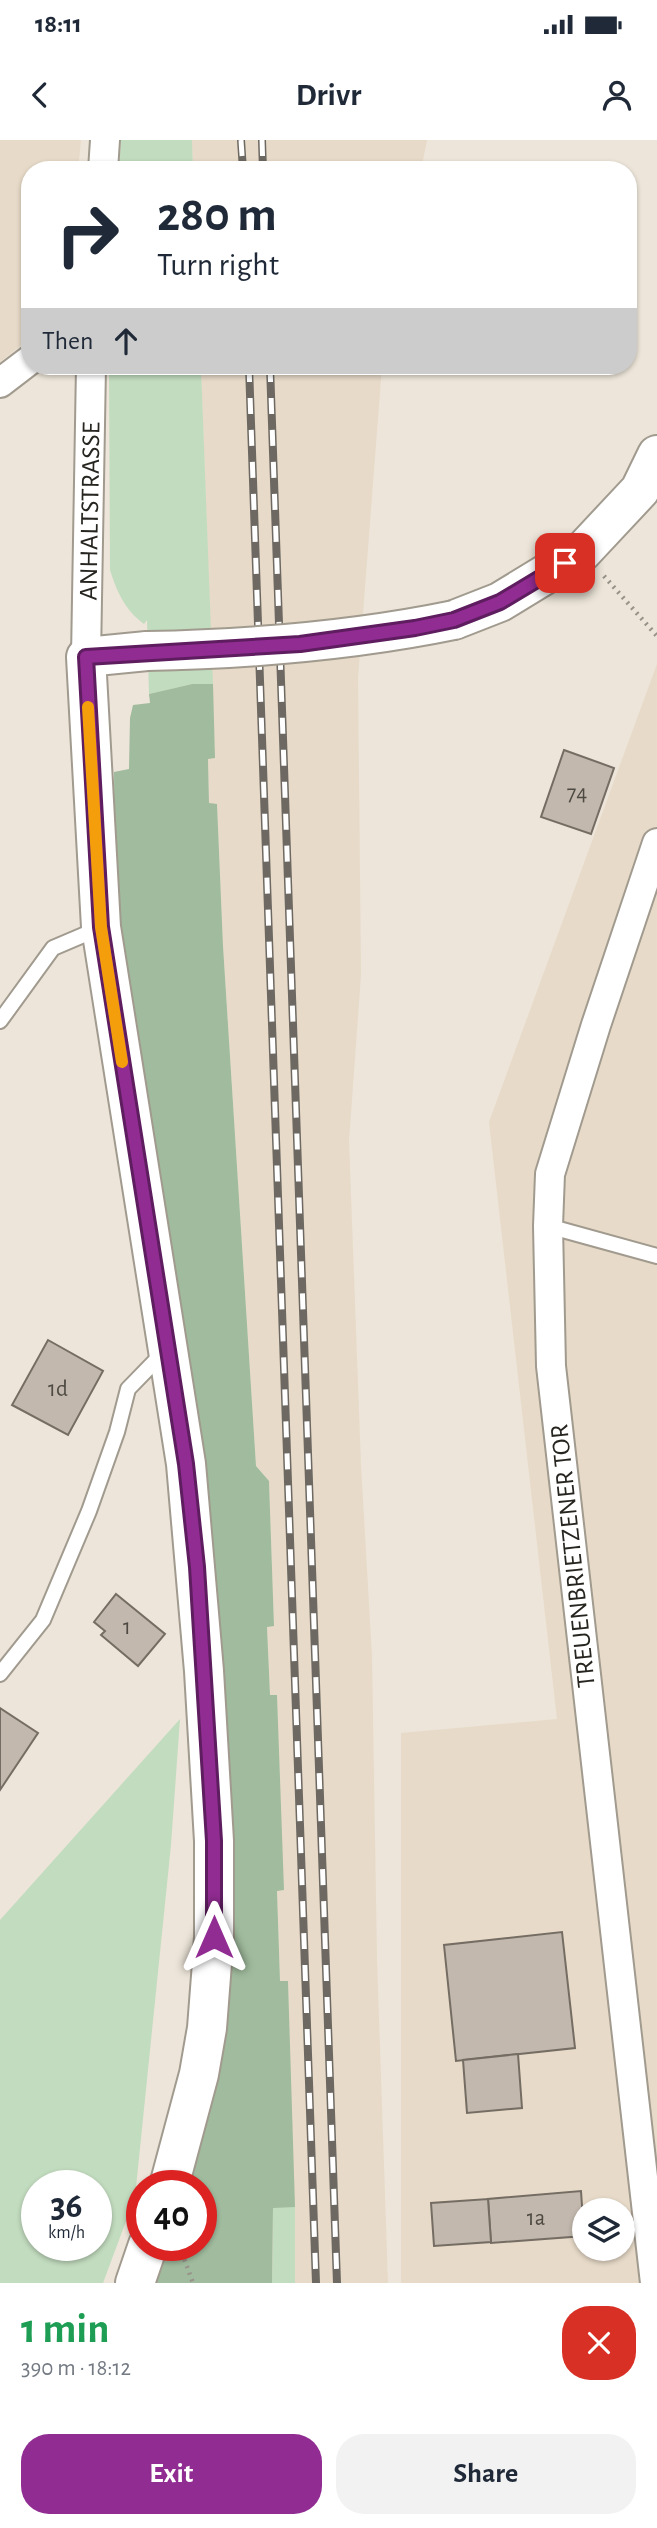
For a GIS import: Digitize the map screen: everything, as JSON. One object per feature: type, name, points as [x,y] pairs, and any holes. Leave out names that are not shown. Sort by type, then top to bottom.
[{"type":"street","points":[[104,161],[105,140]]},
{"type":"street","points":[[0,383],[21,367]]},
{"type":"street","name":"ANHALTSTRASSE","points":[[86,657],[91,375]]},
{"type":"street","points":[[173,2170],[199,2074],[207,2028],[214,1937],[214,1841],[197,1567],[186,1464],[101,927],[86,657],[148,651],[300,644],[395,632],[454,620],[500,602],[582,552],[640,489],[657,455]]},
{"type":"street","name":"TREUENBRIETZENER TOR","points":[[655,2283],[551,1366],[548,1226],[550,1174],[596,1025],[651,878],[657,843]]},
{"type":"street","points":[[135,2283],[143,2261]]},
{"type":"lane","points":[[0,1021],[53,948],[101,927]]},
{"type":"lane","points":[[548,1226],[657,1256]]},
{"type":"lane","points":[[0,1674],[43,1620],[89,1511],[117,1432],[128,1389],[169,1348]]},
{"type":"path","points":[[582,552],[657,636]]},
{"type":"path","points":[[185,2261],[193,2283]]},
{"type":"shaded area","points":[[0,140],[81,140],[79,161],[21,161],[21,345],[0,362]]},
{"type":"shaded area","points":[[192,140],[427,140],[423,161],[193,161]]},
{"type":"shaded area","points":[[201,375],[381,375],[358,678],[361,975],[349,1141],[361,1465],[372,1657],[377,1959],[388,2283],[295,2283],[288,1981],[280,1981],[277,1890],[283,1890],[277,1695],[270,1696],[267,1626],[274,1626],[269,1481],[256,1466],[223,946],[217,804],[209,804],[208,758],[215,757]]},
{"type":"shaded area","points":[[657,664],[657,2283],[401,2283],[401,1733],[557,1719],[489,1122]]},
{"type":"green space","points":[[121,140],[192,140],[193,161],[120,161]]},
{"type":"green space","points":[[109,375],[201,375],[213,684],[192,684],[149,694],[147,620],[144,624],[127,607],[110,570]]},
{"type":"green space","points":[[192,684],[213,684],[215,758],[208,759],[209,803],[217,804],[223,946],[256,1466],[269,1481],[274,1626],[267,1627],[270,1695],[277,1695],[284,1890],[277,1891],[280,1981],[288,1981],[295,2207],[273,2208],[272,2283],[151,2283],[158,2261],[217,2261],[217,2170],[186,2170],[217,2058],[167,1249],[115,892],[114,772],[129,769],[130,718],[133,705],[150,703],[149,694]]},
{"type":"green space","points":[[180,1719],[171,1845],[138,2170],[126,2170],[126,2221],[112,2259],[112,2170],[21,2170],[21,2261],[111,2261],[103,2283],[0,2283],[0,1920]]},
{"type":"green space","points":[[273,2207],[295,2207],[295,2283],[272,2283]]},
{"type":"building","points":[[564,750],[614,768],[591,834],[541,817]]},
{"type":"building","points":[[48,1340],[103,1371],[68,1435],[12,1405]]},
{"type":"building","points":[[116,1594],[165,1634],[138,1666],[101,1635],[105,1631],[94,1622]]},
{"type":"building","points":[[0,1708],[38,1733],[0,1790]]},
{"type":"building","points":[[562,1932],[575,2048],[456,2061],[444,1945]]},
{"type":"building","points":[[518,2054],[522,2108],[467,2113],[463,2060]]},
{"type":"building","points":[[581,2191],[581,2198],[572,2198],[572,2237],[491,2243],[488,2199]]},
{"type":"building","points":[[488,2199],[491,2242],[434,2246],[431,2203]]},
{"type":"railway","points":[[241,140],[242,161]]},
{"type":"railway","points":[[262,140],[263,161]]},
{"type":"railway","points":[[249,375],[316,2283]]},
{"type":"railway","points":[[270,375],[337,2283]]},
{"type":"slow traffic","points":[[88,707],[101,927],[122,1062]]},
{"type":"route","points":[[214,1937],[214,1841],[197,1567],[186,1464],[169,1348],[101,927],[86,657],[148,651],[300,644],[395,632],[472,614],[500,602],[565,563]]}]
